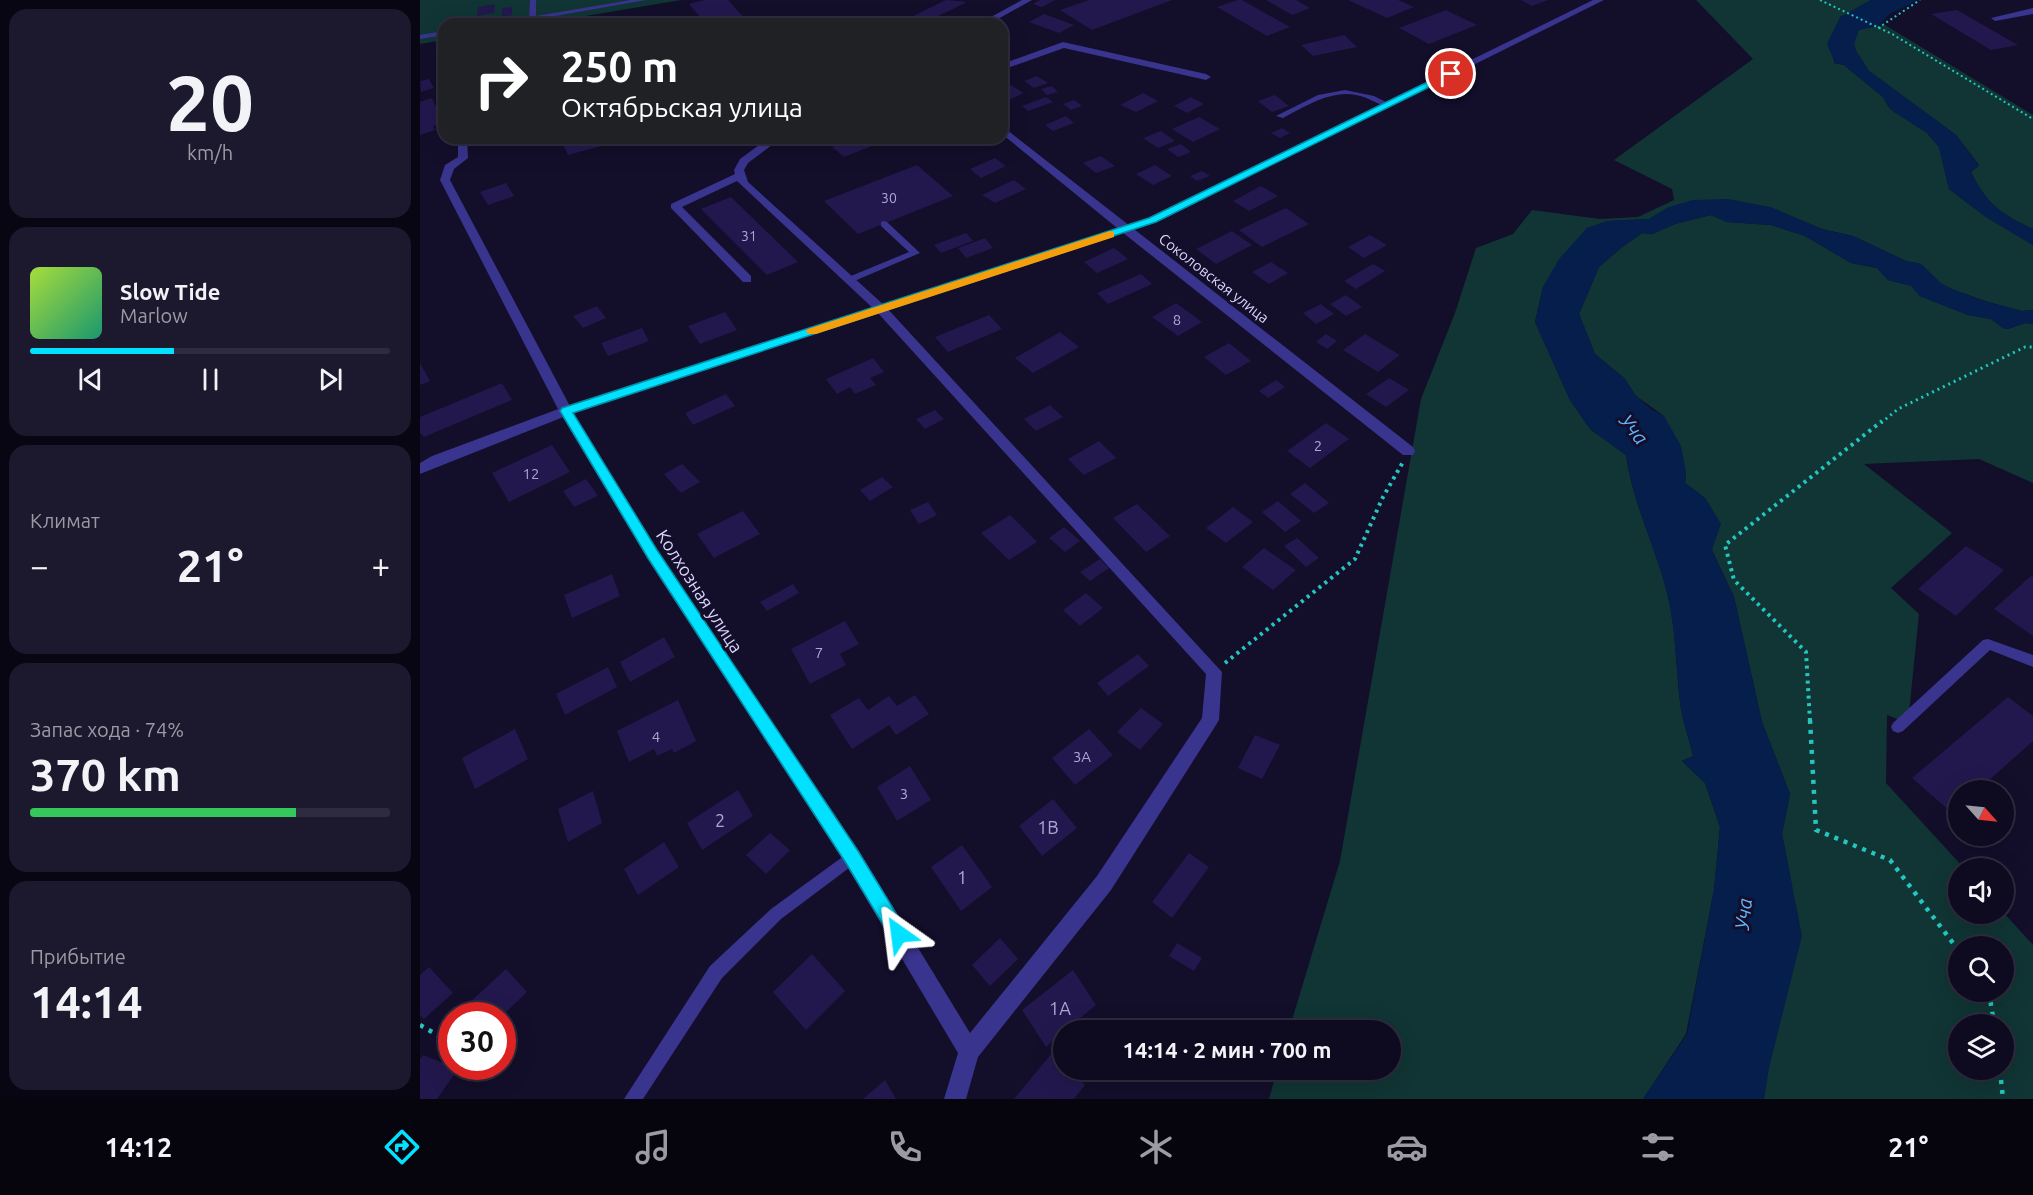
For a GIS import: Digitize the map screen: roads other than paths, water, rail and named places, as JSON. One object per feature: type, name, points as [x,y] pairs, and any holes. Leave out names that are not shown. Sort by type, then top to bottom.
[{"type":"street","points":[[994,18],[1028,0]]},
{"type":"street","points":[[420,469],[437,460],[566,411],[1153,220],[1600,0]]},
{"type":"street","points":[[1995,18],[2033,11]]},
{"type":"street","points":[[1008,65],[1063,45],[1206,77]]},
{"type":"street","name":"Соколовская улица","points":[[1008,134],[1126,230],[1408,451]]},
{"type":"street","name":"Колхозная улица","points":[[463,144],[463,158],[449,167],[445,180],[566,411],[652,554],[852,857],[969,1050]]},
{"type":"street","points":[[768,144],[744,161],[739,170],[743,183],[881,309],[1214,672],[1210,720],[1104,883],[969,1050],[955,1099]]},
{"type":"street","points":[[741,175],[675,206],[747,279]]},
{"type":"lane","points":[[532,0],[532,18],[643,0]]},
{"type":"lane","points":[[420,37],[438,34]]},
{"type":"lane","points":[[1280,116],[1335,92],[1350,90],[1366,94],[1388,105]]},
{"type":"lane","points":[[849,280],[915,253],[884,224]]},
{"type":"lane","points":[[1898,727],[1988,644],[2033,661]]},
{"type":"lane","points":[[633,1099],[716,972],[776,914],[852,857]]},
{"type":"water","points":[[1871,0],[1918,0],[1888,15],[1879,26],[1859,30],[1854,43],[1856,51],[1869,71],[1956,135],[1979,166],[1971,172],[1983,192],[2004,213],[2033,229],[2033,245],[1986,217],[1949,189],[1939,147],[1927,133],[1890,109],[1883,97],[1844,65],[1835,63],[1827,44],[1840,17]]},
{"type":"water","name":"Уча","points":[[1728,199],[1770,207],[1822,229],[1853,236],[1906,261],[1921,264],[1941,283],[1954,290],[2022,311],[2033,310],[2033,324],[2025,323],[2008,329],[2003,328],[1991,319],[1968,315],[1920,296],[1911,286],[1888,280],[1877,268],[1851,263],[1805,236],[1771,225],[1727,222],[1711,215],[1675,224],[1652,234],[1642,233],[1599,267],[1579,314],[1595,354],[1624,378],[1636,396],[1651,409],[1664,416],[1681,446],[1686,472],[1685,483],[1706,499],[1721,524],[1712,550],[1734,597],[1762,722],[1790,794],[1782,834],[1802,936],[1769,1068],[1764,1099],[1643,1099],[1687,1034],[1714,889],[1720,827],[1705,783],[1682,761],[1693,756],[1681,709],[1675,638],[1669,601],[1634,492],[1626,455],[1590,429],[1570,400],[1535,322],[1543,287],[1559,259],[1587,228],[1608,221],[1649,219],[1669,207],[1693,200]]}]
